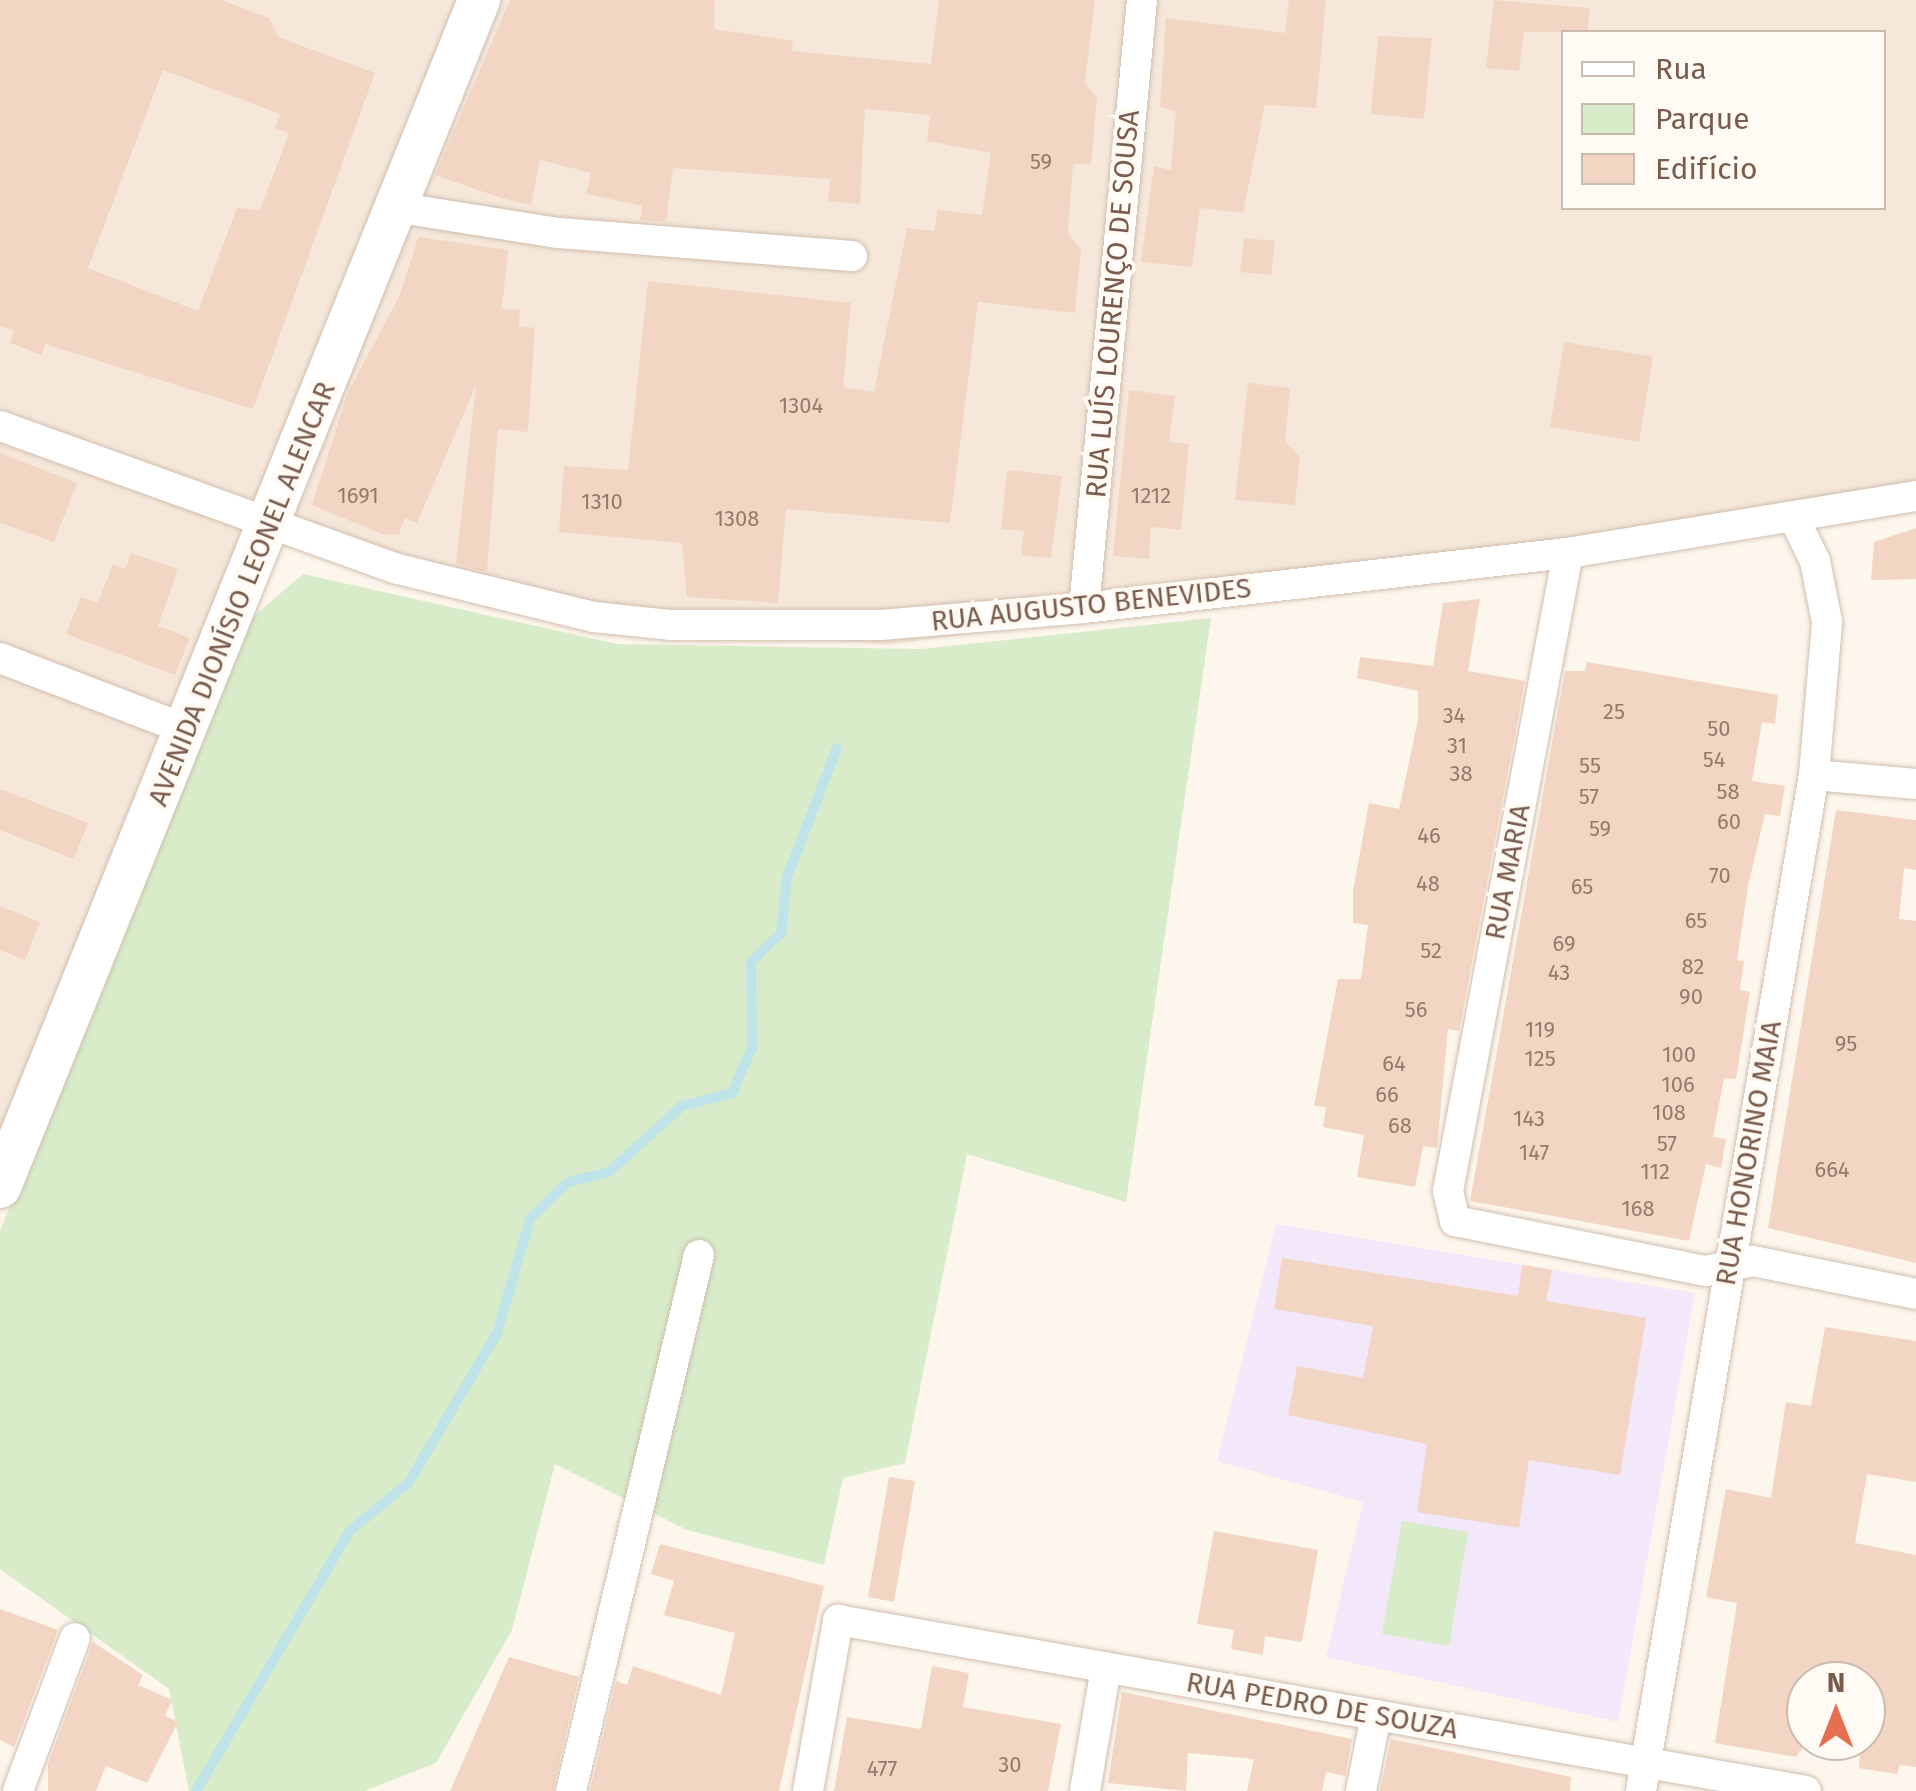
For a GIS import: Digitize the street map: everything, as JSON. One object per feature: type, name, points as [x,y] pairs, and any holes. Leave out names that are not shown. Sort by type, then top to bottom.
[{"type":"main road","name":"AVENIDA DIONÍSIO LEONEL ALENCAR","points":[[0,1187],[271,530],[394,208],[479,0]]},
{"type":"street","name":"RUA LUÍS LOURENÇO DE SOUSA","points":[[1084,608],[1142,0]]},
{"type":"street","points":[[394,208],[558,233],[852,256]]},
{"type":"street","name":"RUA AUGUSTO BENEVIDES","points":[[0,426],[271,530],[486,593],[670,624],[880,625],[1084,608],[1568,553],[1916,496]]},
{"type":"street","name":"RUA HONORINO MAIA","points":[[1643,1778],[1814,775],[1828,622],[1815,562],[1794,518]]},
{"type":"street","name":"RUA MARIA","points":[[1568,553],[1448,1191],[1455,1222],[1476,1232],[1706,1271],[1730,1265]]},
{"type":"street","points":[[0,658],[188,730]]},
{"type":"street","points":[[1814,775],[1916,784]]},
{"type":"street","points":[[571,1791],[699,1256]]},
{"type":"street","points":[[1730,1265],[1752,1261],[1916,1294]]},
{"type":"street","name":"RUA PEDRO DE SOUZA","points":[[808,1791],[838,1620],[1376,1716],[1643,1778],[1806,1791]]},
{"type":"street","points":[[13,1779],[75,1638]]},
{"type":"street","points":[[1085,1791],[1106,1668]]},
{"type":"street","points":[[1362,1791],[1376,1716]]},
{"type":"shaded area","points":[[0,0],[1916,0],[1916,501],[888,645],[500,603],[260,540],[0,1184]]},
{"type":"shaded area","points":[[1276,1224],[1695,1293],[1618,1722],[1326,1657],[1363,1502],[1217,1461]]},
{"type":"green space","points":[[303,574],[617,644],[922,649],[1211,618],[1126,1202],[967,1154],[905,1463],[843,1478],[824,1565],[687,1530],[555,1464],[512,1630],[436,1763],[365,1791],[189,1791],[169,1689],[0,1569],[0,1231],[246,623]]},
{"type":"green space","points":[[1402,1521],[1468,1532],[1449,1646],[1382,1634]]},
{"type":"building","points":[[0,0],[222,0],[269,18],[278,37],[375,73],[253,409],[45,344],[42,355],[10,343],[14,331],[0,326]],"holes":[[[163,70],[280,114],[275,128],[289,133],[260,210],[237,208],[198,311],[88,268]]]},
{"type":"building","points":[[510,0],[715,0],[714,29],[793,41],[792,51],[931,64],[939,0],[1095,0],[1085,82],[1097,98],[1091,164],[1073,164],[1068,233],[1081,249],[1075,313],[978,302],[950,523],[786,509],[778,603],[687,597],[682,543],[559,532],[564,466],[628,470],[648,281],[851,303],[843,387],[874,392],[907,228],[934,231],[938,210],[982,215],[991,153],[927,141],[930,115],[865,109],[860,204],[828,201],[830,179],[673,168],[666,222],[640,220],[642,206],[586,194],[591,173],[540,160],[531,205],[501,198],[435,175]]},
{"type":"building","points":[[1289,0],[1326,0],[1316,108],[1265,105],[1243,213],[1200,208],[1192,267],[1141,262],[1154,166],[1171,170],[1176,111],[1160,107],[1166,18],[1285,33]]},
{"type":"building","points":[[1494,0],[1590,8],[1587,30],[1524,32],[1519,71],[1486,68]]},
{"type":"building","points":[[1378,36],[1432,38],[1424,119],[1371,114]]},
{"type":"building","points":[[418,237],[508,250],[502,309],[520,310],[519,326],[535,328],[528,432],[498,429],[487,572],[456,564],[476,385],[417,523],[405,518],[399,534],[384,535],[312,505],[348,392],[400,295]]},
{"type":"building","points":[[1244,238],[1275,241],[1271,275],[1240,272]]},
{"type":"building","points":[[1564,342],[1653,357],[1639,442],[1550,427]]},
{"type":"building","points":[[1248,383],[1290,388],[1285,441],[1300,456],[1295,505],[1235,500]]},
{"type":"building","points":[[1129,390],[1175,396],[1169,442],[1189,444],[1181,530],[1151,527],[1149,559],[1113,556]]},
{"type":"building","points":[[0,453],[77,483],[54,542],[0,523]]},
{"type":"building","points":[[1007,470],[1062,476],[1051,558],[1021,555],[1024,531],[1001,529]]},
{"type":"building","points":[[1916,528],[1916,579],[1871,580],[1874,542]]},
{"type":"building","points":[[131,553],[178,569],[158,626],[190,638],[175,675],[66,634],[81,597],[98,603],[113,564],[125,569]]},
{"type":"building","points":[[1480,599],[1468,671],[1525,681],[1459,1031],[1448,1029],[1437,1148],[1423,1146],[1415,1187],[1357,1177],[1364,1135],[1323,1127],[1326,1107],[1314,1106],[1338,979],[1361,979],[1368,925],[1353,923],[1353,891],[1369,803],[1399,809],[1418,720],[1418,691],[1357,678],[1360,657],[1433,666],[1443,603]]},
{"type":"building","points":[[1587,662],[1778,695],[1775,724],[1762,722],[1752,781],[1785,786],[1780,816],[1765,814],[1748,886],[1737,960],[1744,961],[1740,990],[1750,992],[1736,1079],[1724,1078],[1713,1137],[1726,1139],[1721,1168],[1706,1164],[1689,1241],[1470,1201],[1565,671],[1585,671]]},
{"type":"building","points":[[0,789],[88,823],[74,859],[0,830]]},
{"type":"building","points":[[1836,810],[1916,820],[1916,870],[1904,868],[1899,919],[1916,921],[1916,1263],[1768,1228]]},
{"type":"building","points":[[0,906],[40,922],[25,960],[0,950]]},
{"type":"building","points":[[1282,1258],[1518,1296],[1522,1265],[1552,1270],[1546,1301],[1646,1318],[1620,1475],[1529,1460],[1519,1528],[1417,1512],[1427,1444],[1288,1415],[1297,1366],[1363,1378],[1373,1326],[1274,1309]]},
{"type":"building","points":[[1825,1327],[1916,1341],[1916,1482],[1867,1474],[1855,1543],[1916,1555],[1916,1767],[1900,1765],[1897,1774],[1859,1768],[1860,1761],[1886,1761],[1886,1661],[1786,1661],[1786,1755],[1715,1743],[1737,1603],[1706,1597],[1726,1489],[1771,1498],[1786,1402],[1811,1406]]},
{"type":"building","points":[[889,1477],[915,1481],[894,1602],[868,1597]]},
{"type":"building","points":[[1214,1531],[1318,1550],[1302,1642],[1265,1636],[1263,1655],[1231,1649],[1234,1630],[1197,1624]]},
{"type":"building","points":[[660,1544],[824,1586],[779,1791],[590,1791],[616,1681],[627,1685],[633,1666],[721,1695],[735,1633],[664,1615],[674,1581],[651,1574]]},
{"type":"building","points":[[0,1609],[58,1630],[14,1747],[0,1740]]},
{"type":"building","points":[[93,1642],[143,1675],[138,1685],[172,1700],[165,1716],[178,1722],[147,1783],[106,1766],[96,1791],[48,1791],[48,1764]]},
{"type":"building","points":[[509,1657],[579,1677],[553,1791],[450,1791]]},
{"type":"building","points":[[932,1666],[969,1673],[963,1707],[1061,1724],[1048,1791],[834,1791],[847,1717],[921,1729]]},
{"type":"building","points":[[1122,1692],[1352,1739],[1345,1776],[1326,1772],[1322,1791],[1247,1791],[1254,1759],[1188,1753],[1186,1791],[1108,1783]]},
{"type":"building","points":[[1391,1739],[1571,1777],[1570,1791],[1380,1791]]},
{"type":"waterway","points":[[196,1791],[350,1531],[409,1482],[497,1333],[530,1219],[568,1182],[609,1172],[682,1106],[732,1093],[752,1047],[751,962],[781,933],[787,877],[837,748]]}]
